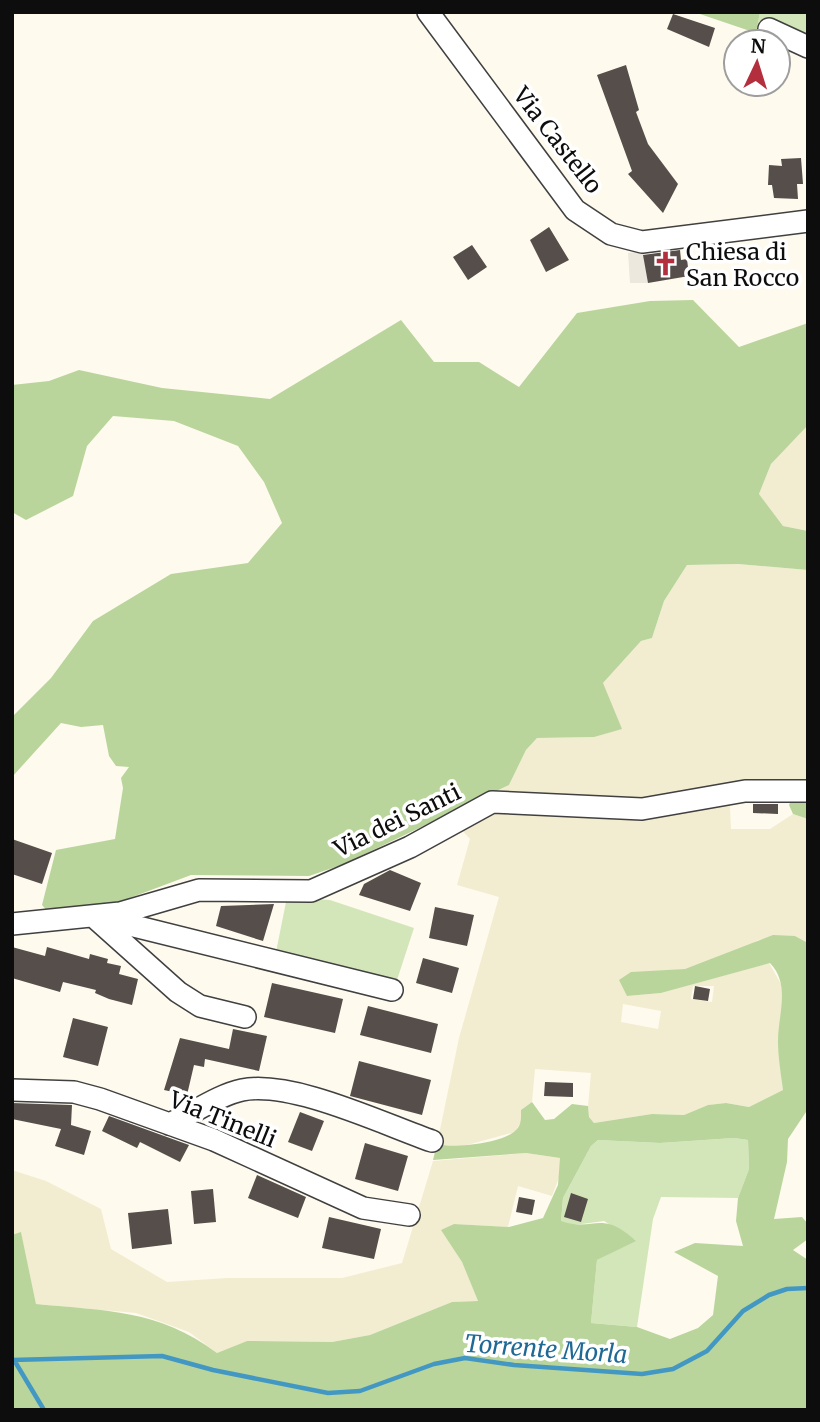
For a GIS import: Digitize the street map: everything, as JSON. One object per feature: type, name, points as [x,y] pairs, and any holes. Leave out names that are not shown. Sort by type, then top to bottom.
[{"type":"street","name":"Via Castello","points":[[428,12],[575,210],[611,234],[642,242],[808,221]]},
{"type":"street","points":[[792,40],[808,47]]},
{"type":"street","name":"Via dei Santi","points":[[12,924],[120,913],[199,890],[311,891],[410,847],[492,802],[642,810],[745,791],[808,791]]},
{"type":"street","points":[[120,913],[130,925],[392,990]]},
{"type":"street","points":[[93,916],[178,992],[200,1006],[246,1017]]},
{"type":"street","points":[[169,1124],[240,1090],[267,1087],[296,1093],[432,1142]]},
{"type":"street","name":"Via Tinelli","points":[[12,1090],[74,1093],[214,1140],[363,1208],[409,1215]]},
{"type":"shaded area","points":[[643,251],[648,283],[630,283],[628,253]]},
{"type":"shaded area","points":[[805,425],[808,425],[808,531],[783,526],[759,494],[771,464]]},
{"type":"shaded area","points":[[738,564],[808,570],[808,782],[729,786],[731,829],[770,829],[793,814],[808,819],[808,943],[795,936],[758,940],[744,949],[685,969],[660,972],[628,996],[661,993],[769,963],[781,984],[783,998],[778,1041],[783,1090],[749,1107],[726,1103],[708,1105],[684,1115],[652,1114],[594,1123],[589,1117],[588,1106],[591,1073],[535,1069],[532,1102],[521,1110],[521,1122],[515,1132],[448,1148],[437,1144],[459,1038],[499,897],[457,885],[470,839],[449,816],[509,785],[526,750],[537,738],[594,737],[603,683],[641,641],[652,638],[664,601],[687,565]],"holes":[[[693,986],[714,986],[712,1002],[691,999]],[[623,1004],[661,1011],[658,1029],[621,1022]]]},
{"type":"shaded area","points":[[526,1153],[560,1158],[561,1172],[552,1196],[518,1186],[508,1227],[454,1224],[442,1230],[462,1262],[478,1301],[452,1302],[370,1335],[332,1342],[247,1341],[217,1353],[189,1332],[136,1313],[36,1304],[21,1233],[12,1235],[12,1170],[46,1181],[101,1209],[111,1249],[167,1282],[227,1278],[342,1278],[402,1263],[433,1161]]},
{"type":"green space","points":[[694,12],[760,12],[757,28],[741,28]]},
{"type":"green space","points":[[760,12],[808,12],[808,38],[792,36],[792,28],[757,28]]},
{"type":"green space","points":[[693,300],[739,347],[808,323],[808,425],[771,464],[759,494],[783,526],[808,531],[808,570],[738,564],[687,565],[664,601],[652,638],[641,641],[603,683],[622,729],[594,737],[537,738],[526,750],[509,785],[344,864],[309,876],[191,875],[119,902],[50,914],[42,905],[56,850],[115,839],[123,788],[121,778],[129,767],[116,766],[109,756],[103,725],[81,727],[61,723],[12,777],[12,717],[51,678],[93,621],[171,574],[248,563],[282,523],[264,482],[238,446],[174,421],[113,416],[87,446],[73,496],[26,520],[12,512],[12,385],[49,381],[79,370],[162,388],[270,399],[401,320],[434,362],[479,362],[519,387],[577,313],[650,301]]},
{"type":"green space","points":[[808,782],[808,819],[793,814],[789,805],[798,784]]},
{"type":"green space","points":[[287,897],[330,900],[414,928],[396,983],[276,952]]},
{"type":"green space","points":[[773,935],[795,936],[808,943],[808,1109],[788,1139],[787,1162],[774,1219],[802,1217],[808,1224],[808,1239],[793,1250],[808,1260],[808,1410],[12,1410],[12,1235],[21,1232],[36,1304],[108,1311],[152,1320],[174,1328],[217,1353],[247,1341],[332,1342],[370,1335],[452,1302],[478,1301],[462,1262],[441,1230],[454,1224],[509,1227],[543,1218],[558,1185],[560,1158],[526,1153],[433,1160],[437,1144],[454,1146],[500,1139],[515,1131],[521,1121],[521,1110],[532,1102],[545,1120],[554,1119],[572,1104],[588,1106],[589,1117],[594,1123],[652,1114],[684,1115],[708,1105],[726,1103],[749,1107],[783,1090],[778,1041],[782,990],[770,963],[661,993],[627,996],[619,980],[631,972],[685,969]],"holes":[[[734,1138],[748,1140],[749,1169],[738,1198],[736,1221],[743,1246],[695,1243],[674,1252],[718,1276],[713,1315],[698,1328],[670,1339],[637,1327],[591,1323],[597,1260],[636,1241],[624,1231],[605,1223],[582,1225],[561,1221],[563,1198],[591,1146],[598,1140],[660,1143]]]},
{"type":"green space","points":[[734,1138],[748,1140],[749,1169],[738,1198],[661,1197],[653,1219],[637,1327],[591,1323],[597,1260],[635,1240],[604,1221],[574,1225],[561,1222],[563,1198],[591,1146],[598,1140],[660,1143]]},
{"type":"building","points":[[673,14],[715,28],[709,47],[667,29]]},
{"type":"building","points":[[626,65],[639,110],[636,112],[648,144],[678,184],[663,213],[628,174],[632,171],[597,75]]},
{"type":"building","points":[[801,158],[803,184],[797,184],[798,199],[774,198],[772,185],[768,185],[769,165],[782,166],[781,159]]},
{"type":"building","points":[[549,227],[569,260],[546,272],[530,240]]},
{"type":"building","points":[[472,245],[487,267],[468,280],[453,257]]},
{"type":"building","name":"Chiesa di San Rocco","points":[[680,250],[681,260],[687,259],[689,276],[648,283],[643,255]]},
{"type":"building","points":[[753,804],[778,804],[778,814],[753,813]]},
{"type":"building","points":[[12,839],[52,853],[42,884],[12,874]]},
{"type":"building","points":[[390,870],[421,883],[410,911],[359,895],[364,884]]},
{"type":"building","points":[[274,904],[263,941],[216,926],[221,906]]},
{"type":"building","points":[[435,907],[474,915],[467,946],[429,938]]},
{"type":"building","points":[[12,947],[45,956],[47,947],[89,959],[90,954],[108,959],[107,963],[121,966],[119,974],[138,979],[132,1005],[109,999],[95,993],[96,990],[63,982],[60,992],[12,978]]},
{"type":"building","points":[[423,958],[459,968],[452,993],[416,983]]},
{"type":"building","points":[[272,983],[343,999],[335,1033],[264,1017]]},
{"type":"building","points":[[695,986],[710,989],[708,1001],[693,999]]},
{"type":"building","points":[[368,1006],[438,1024],[431,1053],[360,1035]]},
{"type":"building","points":[[73,1018],[108,1027],[98,1066],[63,1057]]},
{"type":"building","points":[[233,1029],[267,1036],[259,1071],[205,1059],[204,1067],[194,1065],[187,1095],[164,1090],[180,1038],[229,1049]]},
{"type":"building","points":[[359,1061],[431,1080],[422,1115],[350,1096]]},
{"type":"building","points":[[545,1082],[573,1083],[573,1097],[544,1096]]},
{"type":"building","points":[[12,1103],[72,1105],[71,1125],[91,1131],[84,1155],[55,1146],[61,1129],[12,1119]]},
{"type":"building","points":[[300,1112],[324,1121],[312,1151],[288,1142]]},
{"type":"building","points":[[109,1116],[189,1145],[180,1162],[140,1142],[137,1148],[102,1131]]},
{"type":"building","points":[[365,1143],[408,1156],[398,1191],[355,1179]]},
{"type":"building","points":[[257,1175],[306,1197],[298,1218],[248,1198]]},
{"type":"building","points":[[213,1189],[216,1222],[194,1224],[191,1191]]},
{"type":"building","points":[[571,1193],[588,1199],[581,1222],[564,1217]]},
{"type":"building","points":[[519,1197],[535,1200],[532,1215],[516,1212]]},
{"type":"building","points":[[168,1209],[172,1244],[132,1249],[128,1213]]},
{"type":"building","points":[[329,1217],[381,1229],[374,1259],[322,1248]]},
{"type":"waterway","name":"Torrente Morla","points":[[12,1360],[162,1356],[213,1370],[328,1393],[360,1391],[434,1364],[465,1358],[514,1365],[642,1374],[673,1369],[707,1351],[743,1311],[769,1295],[787,1289],[808,1288]]},
{"type":"waterway","points":[[14,1360],[44,1410]]},
{"type":"place","name":"Chiesa di San Rocco","points":[[666,264]]}]
